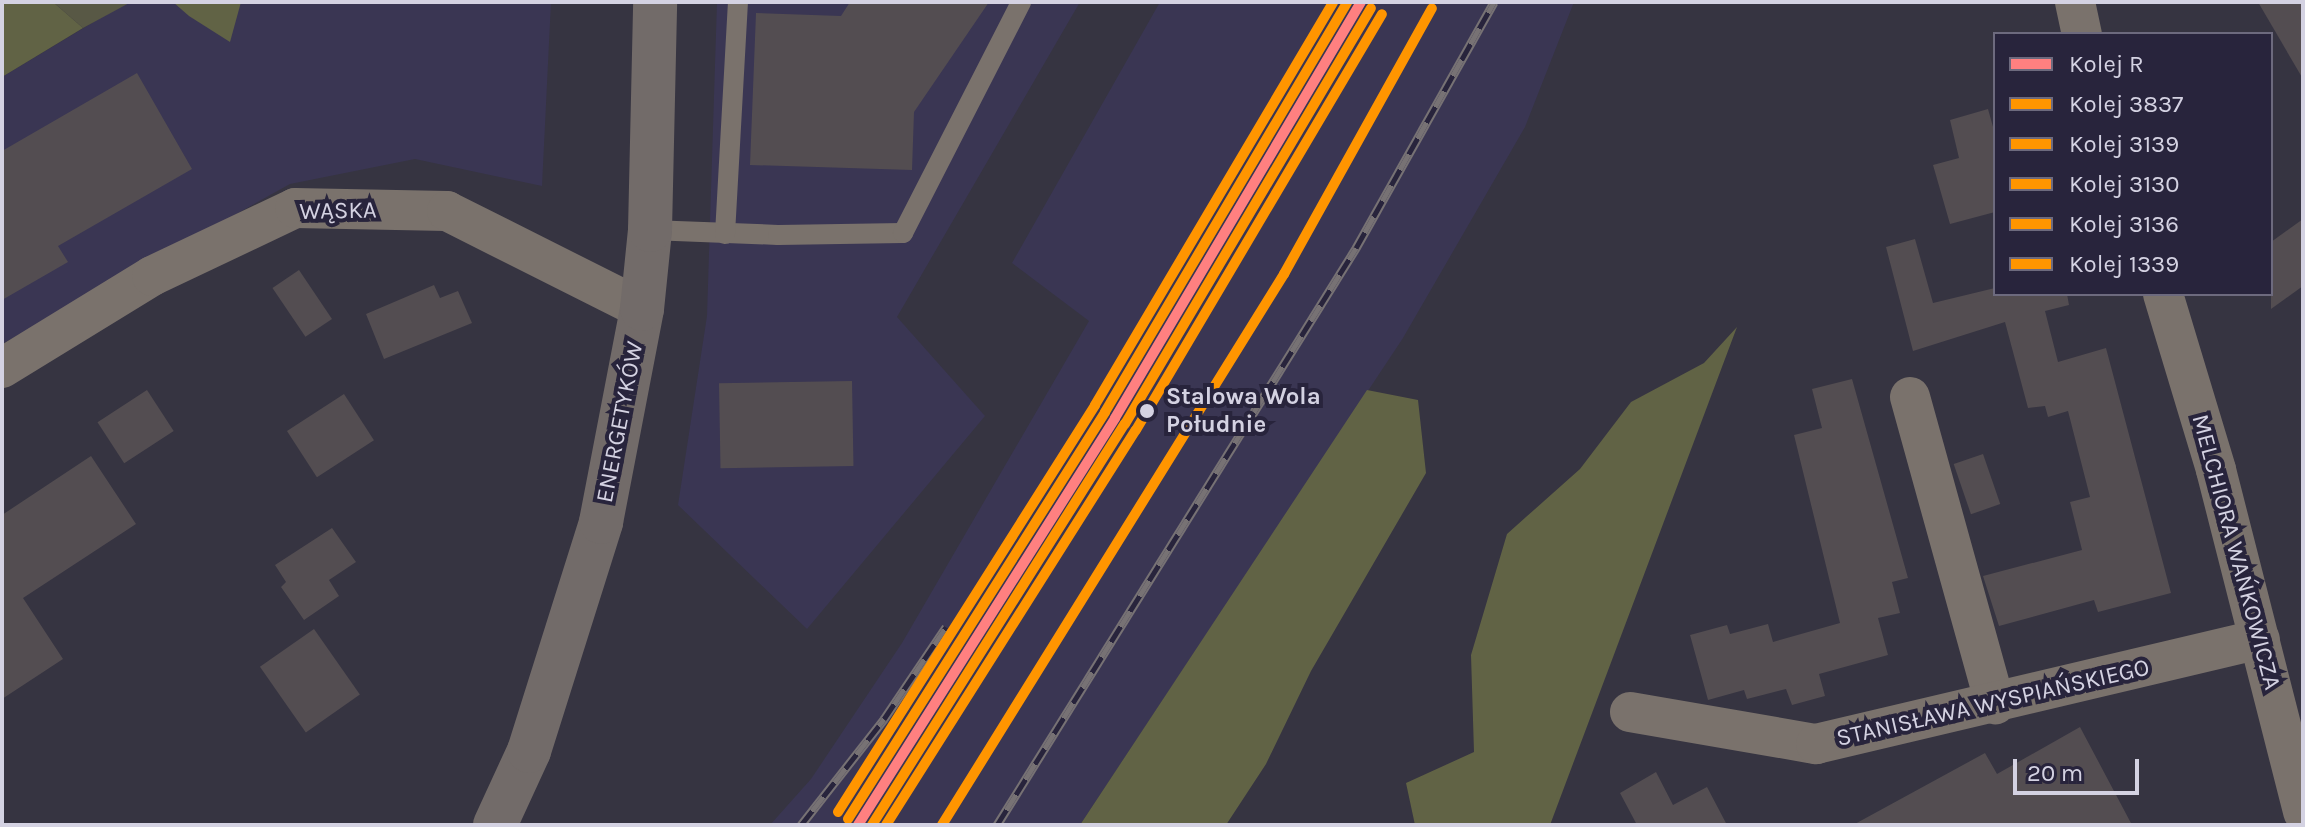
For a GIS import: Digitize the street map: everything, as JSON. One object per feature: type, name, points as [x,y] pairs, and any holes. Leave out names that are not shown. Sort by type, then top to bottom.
[{"type":"main road","name":"ENERGETYKÓW","points":[[495,825],[529,751],[601,522],[642,309],[650,230],[655,2]]},
{"type":"street","points":[[2075,2],[2082,32]]},
{"type":"street","name":"WĄSKA","points":[[2,368],[152,276],[295,208],[447,211],[642,309]]},
{"type":"street","name":"MELCHIORA WAŃKOWICZA","points":[[2164,296],[2260,639],[2303,812]]},
{"type":"street","points":[[1910,397],[1995,704]]},
{"type":"street","name":"STANISŁAWA WYSPIAŃSKIEGO","points":[[1630,712],[1816,744],[2260,639]]},
{"type":"lane","points":[[725,234],[738,2]]},
{"type":"lane","points":[[650,230],[725,234],[903,233],[1021,2]]},
{"type":"shaded area","points":[[127,2],[551,2],[542,186],[415,159],[290,184],[2,344],[2,77]]},
{"type":"shaded area","points":[[717,2],[1080,2],[897,317],[985,416],[807,629],[678,505],[707,316]]},
{"type":"shaded area","points":[[1160,2],[1574,2],[1525,127],[1403,338],[1080,825],[770,825],[811,779],[902,643],[1089,321],[1012,263]]},
{"type":"green space","points":[[2,2],[53,2],[83,28],[2,77]]},
{"type":"green space","points":[[53,2],[131,2],[83,28]]},
{"type":"green space","points":[[173,2],[241,2],[230,42],[189,16]]},
{"type":"green space","points":[[1737,327],[1550,825],[1415,825],[1406,783],[1474,752],[1471,655],[1507,534],[1580,469],[1631,402],[1704,363]]},
{"type":"green space","points":[[1367,390],[1418,400],[1426,473],[1311,671],[1266,764],[1226,825],[1080,825]]},
{"type":"building","points":[[850,2],[989,2],[914,112],[912,170],[750,165],[756,13],[841,16]]},
{"type":"building","points":[[2258,2],[2303,2],[2303,79]]},
{"type":"building","points":[[137,73],[192,169],[58,246],[68,262],[2,300],[2,151]]},
{"type":"building","points":[[1988,109],[1993,127],[1993,213],[1950,224],[1933,165],[1959,158],[1950,120]]},
{"type":"building","points":[[2303,219],[2303,286],[2271,309],[2273,296],[2273,241]]},
{"type":"building","points":[[1915,239],[1933,303],[1993,288],[1993,296],[2067,296],[2069,305],[2045,311],[2058,362],[2106,348],[2171,593],[2098,612],[2094,600],[1999,626],[1983,576],[2082,550],[2070,502],[2090,497],[2068,411],[2048,417],[2045,406],[2028,408],[2005,322],[1913,351],[1886,247]]},
{"type":"building","points":[[299,270],[332,319],[305,337],[272,288]]},
{"type":"building","points":[[434,285],[440,298],[458,291],[472,323],[384,359],[366,314]]},
{"type":"building","points":[[1852,379],[1908,578],[1892,582],[1900,613],[1878,618],[1888,655],[1819,674],[1825,696],[1792,705],[1786,689],[1747,699],[1744,690],[1708,700],[1690,635],[1727,625],[1730,634],[1768,624],[1773,642],[1840,623],[1794,435],[1822,428],[1812,389]]},
{"type":"building","points":[[852,381],[853,466],[721,468],[719,383]]},
{"type":"building","points":[[147,390],[174,431],[124,463],[98,422]]},
{"type":"building","points":[[344,394],[374,440],[317,477],[287,431]]},
{"type":"building","points":[[1983,454],[2000,504],[1971,514],[1954,464]]},
{"type":"building","points":[[91,456],[136,524],[23,598],[63,659],[2,699],[2,515]]},
{"type":"building","points":[[332,528],[356,562],[329,580],[339,596],[304,620],[281,587],[286,582],[275,565]]},
{"type":"building","points":[[314,629],[360,695],[306,732],[260,667]]},
{"type":"building","points":[[2080,727],[2132,825],[1853,825],[1985,753],[1997,774]]},
{"type":"building","points":[[1656,772],[1673,805],[1707,787],[1727,825],[1637,825],[1620,793]]},
{"type":"railway","points":[[997,825],[1356,248],[1494,2]]},
{"type":"railway","points":[[801,825],[884,719],[946,627]]},
{"type":"rail line","name":"3136","points":[[838,812],[1095,405],[1333,2]]},
{"type":"rail line","name":"3139","points":[[848,819],[1105,412],[1347,2]]},
{"type":"rail line","name":"R","points":[[858,825],[1115,418],[1361,2]]},
{"type":"rail line","name":"3837","points":[[872,825],[1125,424],[1371,8]]},
{"type":"rail line","name":"1339","points":[[942,825],[1284,274],[1432,8]]},
{"type":"rail line","name":"3130","points":[[886,825],[1136,430],[1382,14]]},
{"type":"place","name":"Stalowa Wola Południe","points":[[1147,411]]}]
